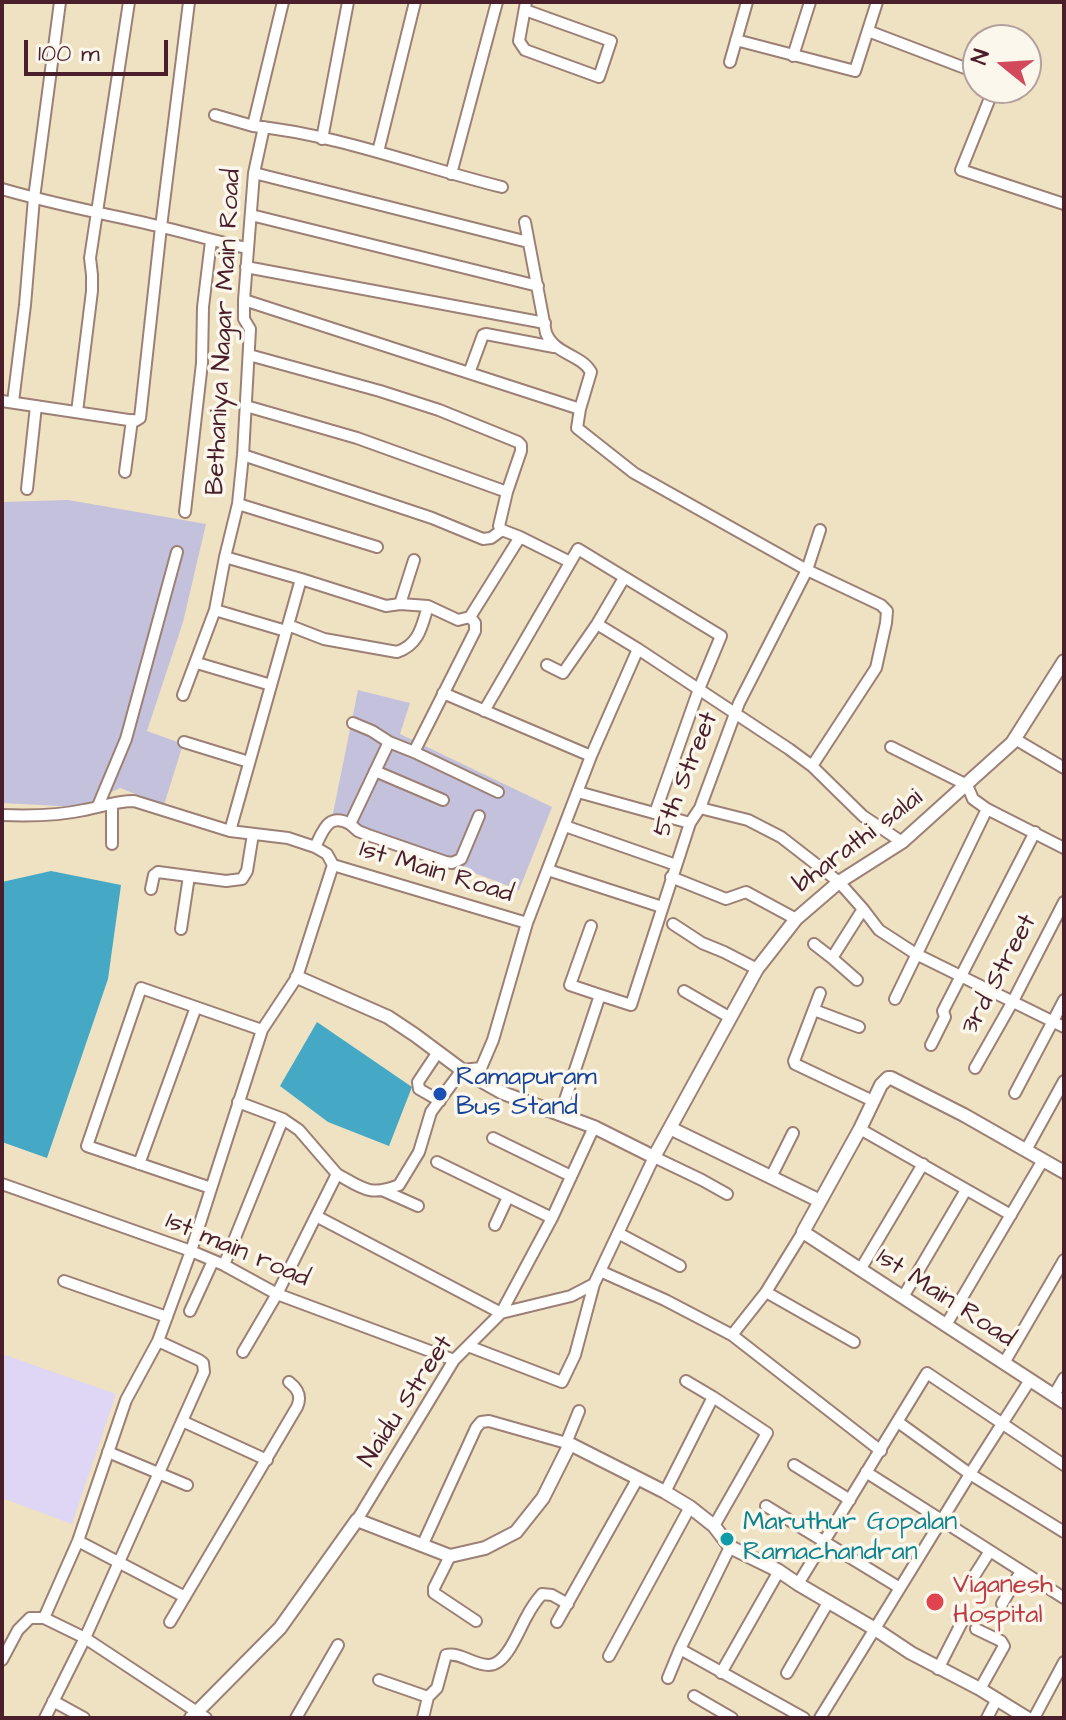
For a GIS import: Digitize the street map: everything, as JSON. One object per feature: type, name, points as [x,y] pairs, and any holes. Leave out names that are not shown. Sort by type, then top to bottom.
[{"type":"street","points":[[60,2],[34,198],[25,305],[8,402],[133,420],[142,414],[189,2]]},
{"type":"street","points":[[77,412],[92,291],[90,258],[129,2]]},
{"type":"street","name":"Bethaniya Nagar Main Road","points":[[183,695],[215,610],[238,504],[250,329],[244,319],[247,248],[258,126],[283,2]]},
{"type":"street","points":[[322,139],[348,2]]},
{"type":"street","points":[[378,152],[415,2]]},
{"type":"street","points":[[451,174],[497,2]]},
{"type":"street","points":[[730,62],[747,2]]},
{"type":"street","points":[[793,56],[810,2]]},
{"type":"street","points":[[736,40],[855,71],[877,2]]},
{"type":"street","points":[[526,6],[611,41],[599,77],[525,50],[519,41],[526,6]]},
{"type":"street","points":[[868,31],[962,67]]},
{"type":"street","points":[[988,104],[961,170],[1064,204]]},
{"type":"street","points":[[215,115],[378,152],[502,187]]},
{"type":"street","points":[[254,173],[528,242]]},
{"type":"street","points":[[2,189],[247,248]]},
{"type":"street","points":[[251,215],[538,286]]},
{"type":"street","points":[[525,222],[550,343],[589,368],[591,377],[577,428],[634,473],[887,611],[876,668],[812,766]]},
{"type":"street","points":[[185,512],[202,363],[203,307],[211,241]]},
{"type":"street","points":[[246,267],[545,323]]},
{"type":"street","points":[[244,300],[580,409]]},
{"type":"street","points":[[469,373],[486,334],[556,347]]},
{"type":"street","points":[[249,355],[424,405],[514,440],[521,445],[521,451],[499,526],[570,562]]},
{"type":"street","points":[[27,489],[36,406]]},
{"type":"street","points":[[246,406],[357,438],[507,492]]},
{"type":"street","points":[[125,472],[133,420]]},
{"type":"street","points":[[243,455],[432,518],[483,539],[491,538],[502,530]]},
{"type":"street","points":[[238,504],[377,547]]},
{"type":"street","name":"5th Street","points":[[600,995],[631,1005],[690,823],[700,808],[735,714],[807,570],[820,530]]},
{"type":"street","points":[[225,557],[386,606],[428,606],[458,620],[470,617],[520,537]]},
{"type":"street","points":[[484,711],[578,549],[721,636],[655,813]]},
{"type":"street","points":[[98,806],[126,739],[177,552]]},
{"type":"street","points":[[400,604],[414,560]]},
{"type":"street","points":[[547,665],[563,673],[624,578]]},
{"type":"street","points":[[230,831],[301,579]]},
{"type":"street","points":[[215,610],[324,639],[397,652],[413,645],[428,606]]},
{"type":"street","points":[[414,752],[475,631],[475,623],[470,617]]},
{"type":"street","points":[[597,624],[789,749],[812,766],[863,816],[902,842]]},
{"type":"street","points":[[238,1102],[283,1119],[299,1130],[337,1174],[363,1189],[372,1192],[399,1185],[419,1152],[431,1112],[462,1070],[481,1068],[493,1040],[527,923],[591,756],[638,649]]},
{"type":"street","name":"bharathi salai","points":[[654,1157],[757,969],[796,919],[839,882],[902,842],[1015,739],[1064,661]]},
{"type":"street","points":[[197,663],[271,685]]},
{"type":"street","points":[[443,693],[591,756]]},
{"type":"street","points":[[353,723],[498,792]]},
{"type":"street","points":[[1015,739],[1064,768]]},
{"type":"street","points":[[184,742],[249,762]]},
{"type":"street","points":[[350,824],[389,742]]},
{"type":"street","points":[[891,747],[967,785],[973,799],[987,809],[1064,848]]},
{"type":"street","points":[[375,771],[443,800]]},
{"type":"street","points":[[578,792],[690,823]]},
{"type":"street","points":[[2,815],[50,815],[134,801],[230,831],[288,838],[327,854],[333,865],[297,977],[262,1030],[191,1251],[158,1341],[126,1400],[78,1541],[44,1618]]},
{"type":"street","points":[[112,804],[112,844]]},
{"type":"street","points":[[700,808],[748,820],[781,837],[839,882],[879,930],[916,954],[1064,1027]]},
{"type":"street","points":[[895,999],[987,809]]},
{"type":"street","points":[[315,847],[327,824],[341,819],[368,835],[452,863],[461,859],[479,816]]},
{"type":"street","points":[[565,826],[676,865]]},
{"type":"street","points":[[931,1045],[945,1017],[943,1011],[1035,832]]},
{"type":"street","points":[[151,889],[156,872],[226,881],[242,879],[247,871],[253,834]]},
{"type":"street","name":"1st Main Road","points":[[333,865],[527,923]]},
{"type":"street","points":[[548,870],[662,907]]},
{"type":"street","points":[[181,929],[189,876]]},
{"type":"street","points":[[671,877],[726,899],[746,892],[796,919]]},
{"type":"street","name":"3rd Street","points":[[975,1068],[1064,902]]},
{"type":"street","points":[[832,958],[863,909]]},
{"type":"street","points":[[673,924],[702,943],[757,969]]},
{"type":"street","points":[[560,1115],[600,995],[570,985],[591,926]]},
{"type":"street","points":[[814,944],[857,980]]},
{"type":"street","points":[[297,977],[388,1017],[462,1070],[503,1093],[594,1127],[727,1194]]},
{"type":"street","points":[[211,1188],[87,1146],[141,988],[262,1030]]},
{"type":"street","points":[[684,991],[729,1017]]},
{"type":"street","points":[[820,993],[795,1064],[873,1101]]},
{"type":"street","points":[[1015,1093],[1064,1000]]},
{"type":"street","points":[[139,1164],[196,1007]]},
{"type":"street","points":[[814,1010],[859,1027]]},
{"type":"street","points":[[438,1052],[417,1086],[440,1101]]},
{"type":"street","points":[[732,1335],[766,1292],[803,1232],[881,1085],[888,1078],[964,1115],[1064,1172]]},
{"type":"street","points":[[1026,1150],[1064,1081]]},
{"type":"street","points":[[190,1311],[219,1263],[283,1119]]},
{"type":"street","points":[[501,1313],[552,1218],[594,1127]]},
{"type":"street","points":[[670,1128],[820,1201]]},
{"type":"street","points":[[860,1129],[1011,1215]]},
{"type":"street","points":[[771,1177],[793,1133]]},
{"type":"street","points":[[493,1138],[571,1176]]},
{"type":"street","points":[[468,1346],[562,1382],[575,1355],[594,1284],[654,1157]]},
{"type":"street","points":[[946,1325],[1043,1160]]},
{"type":"street","points":[[437,1162],[552,1218]]},
{"type":"street","points":[[860,1270],[923,1164]]},
{"type":"street","points":[[243,1352],[277,1294],[337,1174]]},
{"type":"street","name":"1st main road","points":[[2,1184],[191,1251],[277,1294],[454,1360]]},
{"type":"street","points":[[382,1190],[418,1206]]},
{"type":"street","points":[[903,1297],[966,1190]]},
{"type":"street","points":[[495,1225],[508,1197]]},
{"type":"street","points":[[316,1216],[501,1313],[571,1296],[594,1284]]},
{"type":"street","name":"1st Main Road","points":[[803,1232],[1059,1398]]},
{"type":"street","points":[[618,1233],[680,1266]]},
{"type":"street","points":[[1004,1363],[1064,1260]]},
{"type":"street","points":[[600,1271],[732,1335],[881,1451]]},
{"type":"street","points":[[64,1281],[167,1317]]},
{"type":"street","points":[[766,1292],[854,1342]]},
{"type":"street","name":"Naidu Street","points":[[357,1520],[454,1360],[501,1313]]},
{"type":"street","points":[[45,1718],[85,1638],[204,1372],[203,1363],[158,1341]]},
{"type":"street","points":[[798,1584],[927,1373],[1064,1465]]},
{"type":"street","points":[[1059,1398],[1064,1378]]},
{"type":"street","points":[[820,1718],[1030,1380]]},
{"type":"street","points":[[686,1381],[767,1433],[714,1526]]},
{"type":"street","points":[[170,1622],[300,1400],[296,1388],[289,1382]]},
{"type":"street","points":[[665,1492],[713,1397]]},
{"type":"street","points":[[2,1660],[18,1630],[30,1618],[44,1618],[85,1638],[198,1716],[280,1628],[357,1520],[450,1556],[485,1548],[516,1532],[543,1498],[579,1411]]},
{"type":"street","points":[[182,1421],[267,1460]]},
{"type":"street","points":[[422,1546],[481,1422],[489,1421],[568,1443],[665,1492],[714,1526],[730,1547],[779,1571],[897,1645],[1027,1718]]},
{"type":"street","points":[[898,1422],[970,1474],[1064,1532]]},
{"type":"street","points":[[108,1452],[187,1485]]},
{"type":"street","points":[[794,1465],[850,1500]]},
{"type":"street","points":[[866,1472],[1064,1598]]},
{"type":"street","points":[[557,1622],[638,1478]]},
{"type":"street","points":[[766,1506],[900,1588]]},
{"type":"street","points":[[609,1656],[690,1507]]},
{"type":"street","points":[[78,1541],[185,1597]]},
{"type":"street","points":[[668,1678],[730,1547]]},
{"type":"street","points":[[969,1584],[990,1551]]},
{"type":"street","points":[[450,1556],[434,1593],[476,1621]]},
{"type":"street","points":[[721,1673],[779,1571]]},
{"type":"street","points":[[1002,1604],[1021,1571]]},
{"type":"street","points":[[425,1718],[428,1697],[437,1688],[446,1655],[454,1654],[475,1663],[493,1665],[510,1647],[542,1594],[552,1595],[568,1604]]},
{"type":"street","points":[[787,1673],[829,1601]]},
{"type":"street","points":[[938,1669],[962,1622]]},
{"type":"street","points":[[976,1629],[1001,1641],[1004,1646],[980,1689]]},
{"type":"street","points":[[296,1718],[338,1645]]},
{"type":"street","points":[[680,1649],[804,1718]]},
{"type":"street","points":[[1034,1718],[1064,1662]]},
{"type":"street","points":[[379,1680],[428,1697]]},
{"type":"street","points":[[694,1696],[732,1718]]},
{"type":"street","points":[[987,1718],[997,1699]]},
{"type":"street","points":[[53,1701],[84,1718]]},
{"type":"shaded area","points":[[68,500],[206,524],[183,622],[147,731],[183,744],[164,805],[120,788],[79,807],[2,803],[2,502]]},
{"type":"shaded area","points":[[358,690],[410,703],[400,734],[552,807],[519,890],[332,818]]},
{"type":"shaded area","points":[[2,1354],[116,1394],[72,1524],[2,1498]]},
{"type":"water","points":[[51,871],[121,885],[108,979],[47,1158],[2,1142],[2,882]]},
{"type":"water","points":[[317,1022],[412,1087],[389,1146],[328,1122],[280,1086]]},
{"type":"place","name":"Ramapuram Bus Stand","points":[[440,1094]]},
{"type":"place","name":"Maruthur Gopalan Ramachandran","points":[[727,1539]]},
{"type":"place","name":"Viganesh Hospital","points":[[935,1602]]}]
